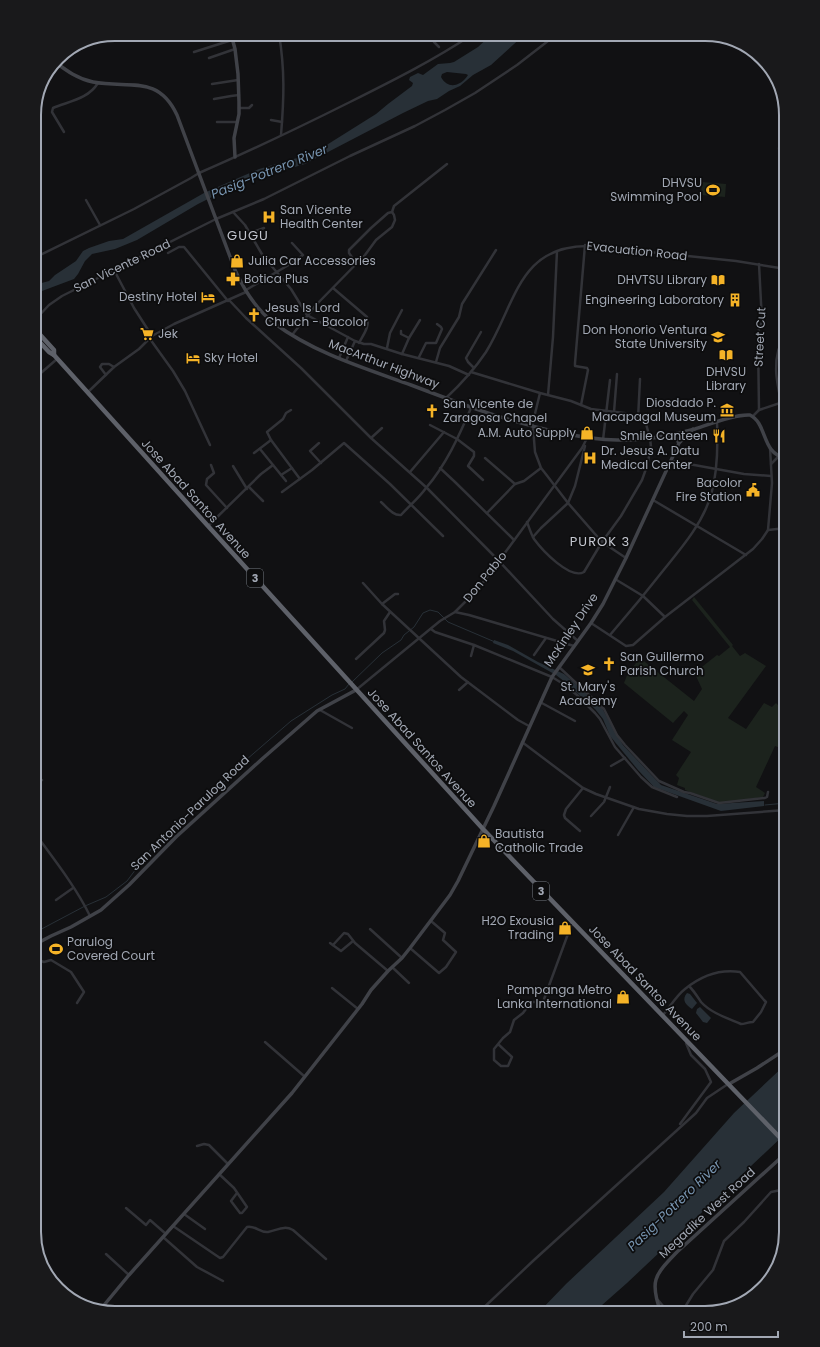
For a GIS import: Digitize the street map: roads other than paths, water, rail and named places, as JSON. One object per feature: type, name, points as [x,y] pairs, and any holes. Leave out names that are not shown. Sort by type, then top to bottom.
[{"type":"highway","name":"Jose Abad Santos Avenue","points":[[41,336],[54,350],[56,357]]},
{"type":"highway","name":"Jose Abad Santos Avenue","points":[[41,343],[56,357],[483,829],[779,1137]]},
{"type":"street","points":[[194,52],[229,41]]},
{"type":"street","points":[[232,41],[235,49],[239,95],[238,122],[234,138],[235,156]]},
{"type":"street","points":[[279,41],[284,71],[281,135]]},
{"type":"street","points":[[434,41],[439,47]]},
{"type":"street","points":[[41,254],[167,192],[235,156],[423,65],[462,41]]},
{"type":"street","name":"San Vicente Road","points":[[41,314],[53,302],[62,296],[216,219],[264,200],[445,110],[475,93],[517,65],[548,41]]},
{"type":"street","points":[[208,58],[235,49]]},
{"type":"street","name":"MacArthur Highway","points":[[60,66],[76,76],[98,83],[145,86],[155,90],[168,99],[177,115],[235,270],[246,291],[270,319],[292,335],[319,350],[471,408],[533,427],[587,438],[603,440],[650,438],[670,435],[744,415],[753,416]]},
{"type":"street","points":[[212,84],[238,80]]},
{"type":"street","points":[[64,132],[52,112],[53,108],[88,94],[98,83]]},
{"type":"street","points":[[214,99],[239,95]]},
{"type":"street","points":[[239,108],[249,108],[252,105]]},
{"type":"street","points":[[271,120],[282,122]]},
{"type":"street","points":[[217,122],[238,122]]},
{"type":"street","points":[[292,335],[308,315],[356,263],[366,255],[376,240],[392,227],[395,220],[392,212],[394,206],[447,164]]},
{"type":"street","points":[[86,200],[100,225]]},
{"type":"street","points":[[233,212],[241,219],[263,256],[291,289],[308,315],[355,341],[387,348],[402,354],[436,362],[591,409],[627,414],[646,424],[651,447],[650,456],[642,480],[622,516],[602,542],[584,572],[580,574],[575,573],[558,564],[533,538],[527,522]]},
{"type":"street","points":[[356,263],[349,253],[349,250],[371,228],[388,213],[392,212]]},
{"type":"street","points":[[250,233],[264,228]]},
{"type":"street","points":[[87,392],[114,367],[140,349],[151,338],[174,324],[246,291],[277,273],[303,255],[292,243]]},
{"type":"street","name":"Evacuation Road","points":[[446,398],[470,373],[486,351],[527,272],[556,251],[578,245],[585,245],[759,264],[779,268]]},
{"type":"street","points":[[581,405],[588,370],[587,368],[575,366],[574,363],[585,245]]},
{"type":"street","points":[[168,253],[179,247],[184,247],[228,300],[321,387],[371,438],[427,488],[499,561],[553,619],[578,641]]},
{"type":"street","points":[[436,362],[440,348],[459,317],[462,304],[496,250]]},
{"type":"street","points":[[548,395],[553,337],[556,251]]},
{"type":"street","name":"Street Cut","points":[[759,264],[762,322],[759,329],[758,340],[759,410]]},
{"type":"street","points":[[114,270],[151,338],[185,391],[210,445]]},
{"type":"street","points":[[333,288],[366,317],[368,324],[367,329],[359,343]]},
{"type":"street","points":[[387,348],[390,333],[402,310]]},
{"type":"street","points":[[402,354],[420,320]]},
{"type":"street","points":[[419,358],[426,343],[436,342],[442,330],[437,324]]},
{"type":"street","points":[[401,331],[401,334],[410,338]]},
{"type":"street","points":[[474,368],[466,358],[481,332]]},
{"type":"street","points":[[339,358],[348,337]]},
{"type":"street","points":[[346,361],[355,341]]},
{"type":"street","points":[[779,349],[776,358],[779,388]]},
{"type":"street","points":[[41,373],[56,357]]},
{"type":"street","points":[[106,374],[100,367],[102,364],[108,364],[114,367]]},
{"type":"street","points":[[614,412],[617,374]]},
{"type":"street","points":[[638,419],[640,379]]},
{"type":"street","points":[[603,440],[610,380]]},
{"type":"street","points":[[540,393],[533,427],[534,445],[541,468],[568,503],[602,542],[626,558]]},
{"type":"street","points":[[770,464],[779,456],[770,448],[758,422],[753,416],[759,410],[779,403]]},
{"type":"street","points":[[381,502],[398,516],[411,505],[427,488],[440,468],[457,439],[471,408]]},
{"type":"street","points":[[291,410],[286,413],[283,419],[267,432],[271,440],[300,479]]},
{"type":"street","points":[[610,635],[684,544],[702,517],[710,498],[716,469],[717,422]]},
{"type":"street","points":[[430,425],[457,439],[475,453],[468,466],[483,480]]},
{"type":"street","points":[[371,438],[382,428]]},
{"type":"street","name":"McKinley Drive","points":[[104,1305],[129,1275],[292,1093],[358,1009],[371,990],[402,958],[450,895],[456,886],[483,829],[552,676],[591,623],[626,558],[679,443],[693,429]]},
{"type":"street","points":[[410,472],[444,432]]},
{"type":"street","points":[[670,435],[676,438],[679,443]]},
{"type":"street","name":"Don Pablo","points":[[355,688],[444,618],[455,612],[479,588],[555,486],[585,444],[587,438]]},
{"type":"street","points":[[254,453],[271,440]]},
{"type":"street","points":[[319,443],[310,451],[321,463]]},
{"type":"street","points":[[282,492],[321,463],[344,443],[443,536]]},
{"type":"street","points":[[533,538],[541,528],[568,503],[575,486],[585,444]]},
{"type":"street","points":[[591,623],[626,646],[633,645],[759,543],[768,530],[772,476],[770,448]]},
{"type":"street","points":[[260,449],[286,481]]},
{"type":"street","points":[[485,458],[514,484]]},
{"type":"street","points":[[672,461],[744,474],[772,476]]},
{"type":"street","points":[[211,465],[214,473],[207,479],[206,485],[227,508]]},
{"type":"street","points":[[208,526],[247,490],[261,474],[274,465]]},
{"type":"street","points":[[233,466],[247,490]]},
{"type":"street","points":[[281,475],[292,468]]},
{"type":"street","points":[[440,468],[514,540]]},
{"type":"street","points":[[487,513],[514,484],[524,481],[541,468]]},
{"type":"street","points":[[249,487],[263,501]]},
{"type":"street","points":[[653,500],[746,555]]},
{"type":"street","points":[[768,530],[779,529]]},
{"type":"street","points":[[615,579],[643,596],[666,617]]},
{"type":"street","points":[[363,583],[390,612],[461,677],[518,720],[529,726]]},
{"type":"street","points":[[382,604],[395,594],[398,594]]},
{"type":"street","points":[[356,659],[384,633],[384,621],[390,612]]},
{"type":"street","points":[[455,612],[574,646]]},
{"type":"street","points":[[431,628],[435,632],[474,645],[552,676],[576,695],[595,713],[600,719],[615,747],[641,777],[652,787],[677,797]]},
{"type":"street","points":[[534,655],[546,638]]},
{"type":"street","points":[[471,656],[474,645]]},
{"type":"street","points":[[557,668],[604,709],[617,735],[659,781],[684,792],[719,803],[765,798],[767,797],[768,792]]},
{"type":"street","points":[[459,690],[468,682]]},
{"type":"street","name":"San Antonio-Parulog Road","points":[[41,941],[72,927],[101,910],[129,885],[176,837],[262,759],[320,710],[355,688]]},
{"type":"street","points":[[540,702],[575,721]]},
{"type":"street","points":[[320,710],[352,728]]},
{"type":"street","points":[[522,742],[583,788],[606,798],[634,807],[667,814],[687,816],[779,811]]},
{"type":"street","points":[[611,766],[624,758]]},
{"type":"street","points":[[591,816],[606,798],[610,787]]},
{"type":"street","points":[[580,831],[565,818],[564,815],[566,809],[583,788]]},
{"type":"street","points":[[618,835],[634,807]]},
{"type":"street","points":[[41,842],[73,888],[90,916]]},
{"type":"street","points":[[56,900],[73,888]]},
{"type":"street","points":[[410,948],[439,973],[446,967],[456,952],[443,940],[445,933],[431,921]]},
{"type":"street","points":[[498,1044],[512,1057],[508,1066],[501,1066],[494,1060],[494,1049],[498,1044],[510,1032],[514,1020],[523,1013],[531,1002],[541,1005],[543,1002],[572,922]]},
{"type":"street","points":[[370,929],[402,958]]},
{"type":"street","points":[[353,941],[341,951],[331,944],[345,933],[350,935],[353,941],[388,971]]},
{"type":"street","points":[[41,960],[44,962],[51,960],[71,972],[84,992],[77,1003]]},
{"type":"street","points":[[392,967],[409,983]]},
{"type":"street","points":[[663,1015],[679,995],[689,986],[709,974],[733,971],[740,972],[766,1004],[762,1012],[753,1022],[740,1024],[709,1009],[700,1001],[689,986]]},
{"type":"street","points":[[332,988],[358,1009]]},
{"type":"street","points":[[677,1129],[711,1082],[705,1069],[692,1055],[684,1037]]},
{"type":"street","points":[[265,1042],[304,1076]]},
{"type":"street","points":[[486,1306],[696,1112],[707,1098],[779,1054]]},
{"type":"street","points":[[197,1146],[204,1144],[209,1145],[228,1164]]},
{"type":"street","name":"Megadike West Road","points":[[659,1306],[654,1285],[662,1268],[677,1252],[779,1161]]},
{"type":"street","points":[[219,1174],[234,1188],[247,1207],[242,1213],[240,1213],[232,1203],[232,1200],[237,1193]]},
{"type":"street","points":[[686,1306],[693,1294],[713,1270],[724,1241],[744,1222],[771,1192],[779,1190]]},
{"type":"street","points":[[126,1208],[146,1225],[150,1220],[197,1267],[223,1281]]},
{"type":"street","points":[[184,1214],[205,1229]]},
{"type":"street","points":[[173,1226],[220,1258],[224,1257],[247,1227],[252,1226],[266,1232],[289,1228],[326,1259]]},
{"type":"street","points":[[106,1254],[129,1275]]},
{"type":"street","points":[[656,1298],[663,1306]]},
{"type":"water","name":"Pasig-Potrero River","points":[[484,41],[517,41],[491,65],[473,75],[460,86],[437,99],[428,101],[403,113],[305,164],[254,179],[224,191],[198,204],[137,240],[115,249],[92,254],[85,261],[74,279],[41,291],[41,283],[49,281],[55,275],[76,261],[83,251],[109,241],[123,239],[204,193],[259,169],[304,156],[325,146],[376,114],[412,86],[413,83],[409,80],[410,77],[418,73],[423,75],[438,64],[454,62],[478,47]],"holes":[[[447,72],[468,75],[462,82],[454,85],[447,84],[441,77],[442,74]]]},
{"type":"water","points":[[494,640],[508,645],[538,662],[564,674],[578,686],[602,708],[623,745],[661,785],[717,804],[764,801],[764,806],[721,811],[654,787],[610,736],[603,719],[595,709],[556,675],[513,651],[493,643]]},
{"type":"water","points":[[687,993],[690,994],[697,1003],[692,1009],[684,1000]]},
{"type":"water","points":[[700,1007],[711,1018],[707,1023],[703,1022],[696,1013],[697,1009]]},
{"type":"water","name":"Pasig-Potrero River","points":[[779,1071],[779,1140],[601,1306],[545,1306],[566,1284],[664,1192],[734,1113]]},
{"type":"waterway","points":[[352,682],[382,653],[401,640],[404,635],[414,627],[423,613],[430,610],[438,612],[448,622],[495,642]]},
{"type":"waterway","points":[[41,929],[85,906],[106,897],[127,881],[160,837],[227,779],[231,773],[291,721],[332,695],[345,689],[349,684]]},
{"type":"waterway","points":[[765,805],[779,804]]},
{"type":"place","name":"DHVSU Swimming Pool","points":[[713,190]]},
{"type":"place","name":"San Vicente Health Center","points":[[269,217]]},
{"type":"place","name":"Julia Car Accessories","points":[[237,261]]},
{"type":"place","name":"Botica Plus","points":[[233,279]]},
{"type":"place","name":"DHVTSU Library","points":[[718,280]]},
{"type":"place","name":"Destiny Hotel","points":[[208,297]]},
{"type":"place","name":"Engineering Laboratory","points":[[735,300]]},
{"type":"place","name":"Jesus Is Lord Chruch - Bacolor","points":[[254,315]]},
{"type":"place","name":"Jek","points":[[147,334]]},
{"type":"place","name":"Don Honorio Ventura State University","points":[[718,337]]},
{"type":"place","name":"DHVSU Library","points":[[726,355]]},
{"type":"place","name":"Sky Hotel","points":[[193,358]]},
{"type":"place","name":"Diosdado P. Macapagal Museum","points":[[727,410]]},
{"type":"place","name":"San Vicente de Zaragosa Chapel","points":[[432,411]]},
{"type":"place","name":"A.M. Auto Supply","points":[[587,433]]},
{"type":"place","name":"Smile Canteen","points":[[719,436]]},
{"type":"place","name":"Dr. Jesus A. Datu Medical Center","points":[[590,458]]},
{"type":"place","name":"Bacolor Fire Station","points":[[753,490]]},
{"type":"place","name":"San Guillermo Parish Church","points":[[609,664]]},
{"type":"place","name":"St. Mary's Academy","points":[[588,670]]},
{"type":"place","name":"Bautista Catholic Trade","points":[[484,841]]},
{"type":"place","name":"H2O Exousia Trading","points":[[565,928]]},
{"type":"place","name":"Parulog Covered Court","points":[[56,949]]},
{"type":"place","name":"Pampanga Metro Lanka International","points":[[623,997]]},
{"type":"district","name":"GUGU","points":[[248,235]]},
{"type":"district","name":"PUROK 3","points":[[600,541]]}]
